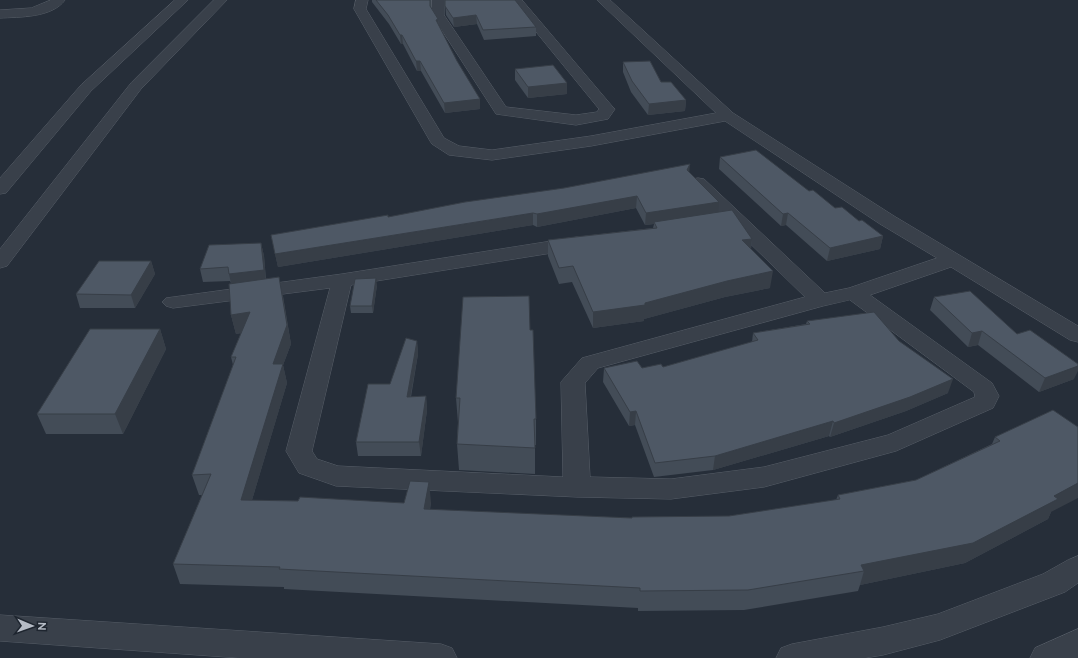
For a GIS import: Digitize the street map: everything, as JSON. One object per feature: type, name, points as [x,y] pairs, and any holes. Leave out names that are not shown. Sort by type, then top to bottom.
[{"type":"street","points":[[0,14],[36,10],[56,3],[59,0]]},
{"type":"street","points":[[0,189],[86,88],[182,0]]},
{"type":"street","points":[[0,262],[136,86],[221,0]]},
{"type":"street","points":[[362,0],[360,9],[438,141],[455,151],[492,155],[591,141],[728,116]]},
{"type":"street","points":[[438,0],[438,15],[501,111],[576,120],[603,116],[607,109],[516,0]]},
{"type":"street","points":[[603,0],[728,116],[952,260],[1078,335]]},
{"type":"street","points":[[696,181],[820,300]]},
{"type":"street","points":[[711,222],[735,218]]},
{"type":"street","points":[[173,302],[342,280],[593,240]]},
{"type":"street","points":[[577,487],[573,382],[590,363],[854,292],[952,260]]},
{"type":"street","points":[[342,280],[299,451],[308,466],[336,476],[577,487],[671,488],[764,477],[896,442],[984,402],[987,392],[984,388],[854,292]]},
{"type":"street","points":[[792,658],[940,627],[1054,583],[1078,568]]},
{"type":"street","points":[[0,628],[441,658]]},
{"type":"street","points":[[1046,658],[1078,643]]},
{"type":"building","points":[[376,0],[430,0],[430,6],[438,19],[436,20],[457,61],[480,99],[444,103],[420,61],[416,61],[402,35],[400,35],[388,15]]},
{"type":"building","points":[[445,0],[515,0],[536,27],[483,30],[476,15],[453,18],[445,6]]},
{"type":"building","points":[[650,61],[661,82],[671,82],[686,100],[649,104],[632,81],[623,62]]},
{"type":"building","points":[[553,65],[567,83],[528,87],[515,69]]},
{"type":"building","points":[[756,150],[809,191],[813,190],[835,208],[842,207],[859,221],[862,220],[883,236],[830,248],[788,213],[783,214],[720,157]]},
{"type":"building","points":[[690,164],[687,170],[719,202],[646,213],[637,196],[537,214],[533,213],[275,254],[271,235],[388,215],[388,217],[465,202],[564,188]]},
{"type":"building","points":[[732,210],[752,239],[742,240],[773,271],[727,281],[645,303],[645,305],[593,312],[573,266],[559,268],[548,240],[657,228],[654,222]]},
{"type":"building","points":[[261,243],[264,270],[229,274],[228,267],[200,269],[209,245]]},
{"type":"building","points":[[99,261],[151,261],[131,295],[76,294]]},
{"type":"building","points":[[279,277],[287,325],[273,364],[283,364],[241,500],[298,501],[300,497],[404,503],[410,481],[429,482],[424,509],[632,518],[729,516],[840,499],[838,495],[916,480],[1000,441],[995,437],[1053,410],[1078,427],[1078,483],[1054,496],[1058,499],[973,543],[861,565],[864,571],[748,590],[640,591],[640,588],[279,569],[280,567],[173,564],[211,474],[192,475],[236,357],[231,357],[250,312],[231,315],[229,284]]},
{"type":"building","points":[[376,278],[372,306],[350,306],[355,279]]},
{"type":"building","points":[[970,291],[1017,334],[1030,330],[1078,364],[1078,366],[1045,378],[982,331],[972,333],[934,297]]},
{"type":"building","points":[[529,296],[530,330],[533,330],[536,419],[534,419],[535,448],[457,444],[460,398],[456,398],[463,297]]},
{"type":"building","points":[[874,312],[899,341],[953,379],[910,397],[834,423],[833,421],[715,456],[655,463],[636,411],[630,412],[604,368],[637,361],[642,368],[661,364],[663,367],[758,340],[753,333],[810,324],[807,321]]},
{"type":"building","points":[[90,329],[160,329],[115,414],[37,414]]},
{"type":"building","points":[[406,338],[417,341],[407,397],[426,396],[419,442],[356,442],[368,384],[390,384]]}]
